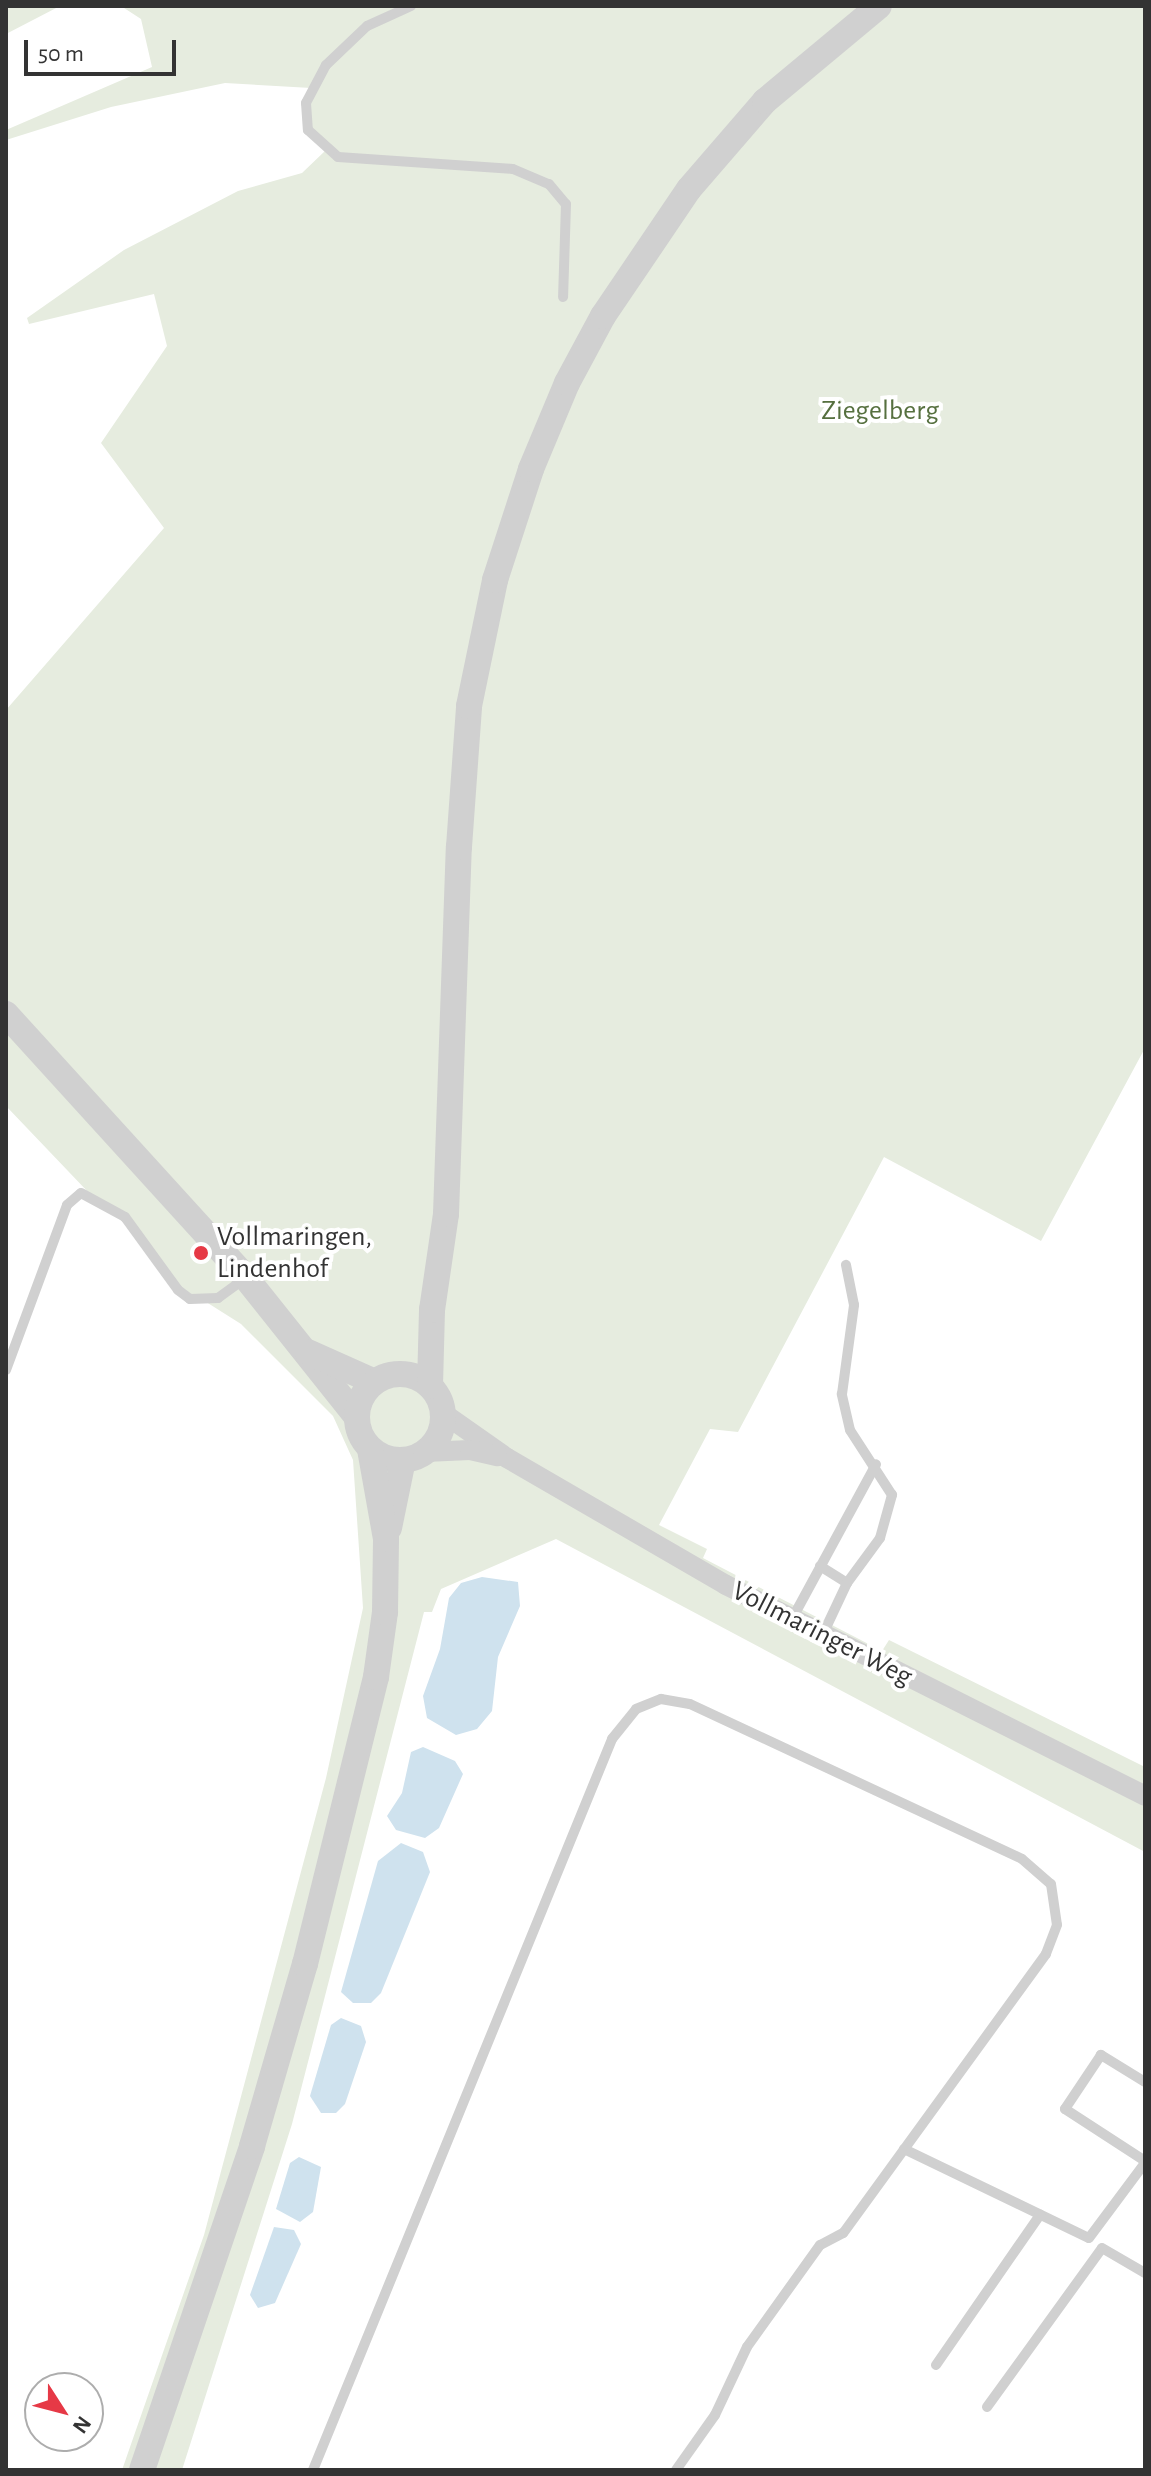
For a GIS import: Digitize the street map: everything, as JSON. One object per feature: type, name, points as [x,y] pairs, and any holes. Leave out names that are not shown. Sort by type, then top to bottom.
[{"type":"street","points":[[386,1539],[414,1456],[441,1430],[443,1413],[430,1386],[432,1310],[446,1214],[459,847],[469,706],[495,580],[531,469],[567,383],[603,316],[689,189],[765,101],[879,6]]},
{"type":"street","points":[[6,1014],[246,1278],[356,1416],[370,1449],[386,1539],[385,1612],[376,1677],[305,1964],[252,2146],[142,2470]]},
{"type":"street","points":[[402,1374],[432,1310]]},
{"type":"street","points":[[301,1348],[375,1382]]},
{"type":"street","points":[[356,1416],[362,1397],[375,1382],[402,1374],[430,1386]]},
{"type":"street","name":"Vollmaringer Weg","points":[[443,1413],[507,1458],[792,1619],[1145,1796]]},
{"type":"street","points":[[370,1449],[414,1456]]},
{"type":"street","name":"Vollmaringer Weg","points":[[414,1456],[470,1450],[507,1458]]},
{"type":"lane","points":[[411,6],[367,26],[326,65],[306,103],[308,130],[338,157],[513,169],[549,184],[566,204],[563,297]]},
{"type":"lane","points":[[6,1370],[67,1205],[81,1193],[125,1217],[178,1290],[190,1299],[218,1298],[246,1278]]},
{"type":"lane","points":[[823,1634],[847,1583],[880,1538],[892,1495],[876,1464],[850,1430],[842,1394],[844,1346],[854,1305],[846,1265]]},
{"type":"lane","points":[[792,1619],[876,1464]]},
{"type":"lane","points":[[820,1566],[847,1583]]},
{"type":"lane","points":[[313,2470],[612,1739],[636,1709],[661,1699],[690,1704],[1022,1859],[1051,1884],[1057,1925],[1046,1954],[843,2233],[820,2245],[747,2347],[715,2415],[676,2470]]},
{"type":"lane","points":[[1089,2238],[1145,2162],[1065,2109],[1101,2055],[1145,2082]]},
{"type":"lane","points":[[904,2149],[1089,2238],[1145,2273]]},
{"type":"lane","points":[[936,2365],[1040,2215]]},
{"type":"lane","points":[[987,2407],[1102,2248]]},
{"type":"green space","points":[[6,6],[60,6],[6,34]]},
{"type":"green space","name":"Ziegelberg","points":[[121,6],[1145,6],[1145,1048],[1041,1241],[884,1157],[738,1432],[710,1429],[659,1525],[707,1549],[703,1558],[882,1651],[889,1640],[1145,1767],[1145,1852],[556,1539],[441,1589],[432,1612],[424,1612],[292,2124],[182,2470],[122,2470],[204,2235],[326,1778],[363,1608],[353,1460],[333,1416],[241,1324],[203,1300],[190,1299],[146,1242],[89,1193],[6,1106],[6,710],[164,528],[101,443],[167,346],[154,294],[29,324],[27,318],[124,250],[238,191],[302,173],[325,151],[308,130],[311,88],[225,83],[111,107],[6,140],[6,130],[152,67],[141,19]]},
{"type":"water","points":[[482,1577],[518,1582],[520,1606],[498,1657],[492,1711],[477,1729],[456,1735],[427,1718],[423,1696],[440,1649],[449,1598],[461,1583]]},
{"type":"water","points":[[423,1747],[455,1761],[463,1774],[439,1828],[425,1838],[396,1830],[387,1816],[402,1793],[411,1752]]},
{"type":"water","points":[[401,1843],[423,1852],[430,1872],[381,1993],[371,2003],[353,2003],[341,1992],[378,1861]]},
{"type":"water","points":[[341,2018],[361,2026],[366,2042],[345,2104],[336,2113],[321,2113],[310,2096],[331,2025]]},
{"type":"water","points":[[299,2157],[321,2167],[313,2212],[300,2222],[276,2209],[290,2163]]},
{"type":"water","points":[[274,2227],[294,2230],[301,2244],[275,2303],[258,2308],[250,2295]]},
{"type":"place","name":"Vollmaringen, Lindenhof","points":[[201,1253]]}]
